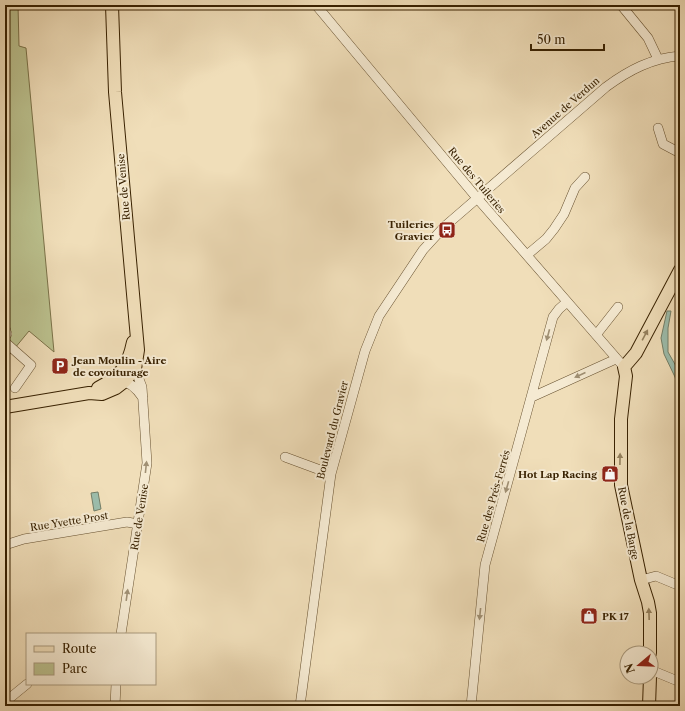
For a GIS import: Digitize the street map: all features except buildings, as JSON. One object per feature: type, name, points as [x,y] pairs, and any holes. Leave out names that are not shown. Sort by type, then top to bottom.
[{"type":"main road","name":"Rue de Venise","points":[[112,5],[115,92],[138,350],[135,369]]},
{"type":"main road","points":[[620,363],[636,353],[680,270]]},
{"type":"main road","points":[[89,393],[111,381],[123,370],[131,352],[136,327]]},
{"type":"main road","name":"Rue de la Barge","points":[[620,363],[626,376],[621,419],[621,485],[641,580],[650,613],[650,645]]},
{"type":"main road","points":[[5,407],[89,393],[102,394],[116,388],[125,381],[135,369]]},
{"type":"main road","points":[[648,706],[649,685]]},
{"type":"street","name":"Rue des Tuileries","points":[[316,5],[477,198],[620,363]]},
{"type":"street","points":[[621,5],[648,38],[658,59]]},
{"type":"street","name":"Avenue de Verdun","points":[[477,198],[606,87],[623,75],[640,65],[658,59],[680,56]]},
{"type":"street","points":[[658,128],[663,144],[680,153]]},
{"type":"street","points":[[527,255],[546,239],[554,229],[564,214],[575,188],[585,177]]},
{"type":"street","name":"Boulevard du Gravier","points":[[300,706],[331,474],[365,351],[379,316],[423,250],[444,227],[477,198]]},
{"type":"street","name":"Rue des Prés-Ferrés","points":[[471,706],[485,565],[553,317],[567,302]]},
{"type":"street","points":[[596,335],[618,307]]},
{"type":"street","points":[[5,328],[7,334],[5,336]]},
{"type":"street","points":[[5,342],[31,365],[15,388]]},
{"type":"street","points":[[532,397],[620,363]]},
{"type":"street","name":"Rue de Venise","points":[[121,633],[147,463],[142,387],[135,369]]},
{"type":"street","points":[[111,381],[125,381],[136,389],[143,399]]},
{"type":"street","points":[[285,457],[331,474]]},
{"type":"street","name":"Rue Yvette Prost","points":[[5,545],[24,539],[127,522],[138,524]]},
{"type":"street","points":[[641,580],[656,576],[680,586]]},
{"type":"street","points":[[659,673],[680,682]]},
{"type":"street","points":[[5,702],[26,685]]},
{"type":"street","points":[[115,706],[116,685]]},
{"type":"green space","points":[[5,5],[18,5],[19,46],[26,48],[54,352],[29,331],[5,360]]},
{"type":"shaded area","points":[[667,311],[671,311],[668,328],[668,352],[680,373],[680,438],[678,388],[675,377],[664,354],[661,338]]},
{"type":"shaded area","points":[[98,492],[101,509],[94,511],[91,493]]},
{"type":"place","name":"Tuileries Gravier","points":[[447,230]]},
{"type":"place","name":"Jean Moulin - Aire de covoiturage","points":[[60,366]]},
{"type":"place","name":"Hot Lap Racing","points":[[610,474]]},
{"type":"place","name":"PK 17","points":[[589,616]]}]
